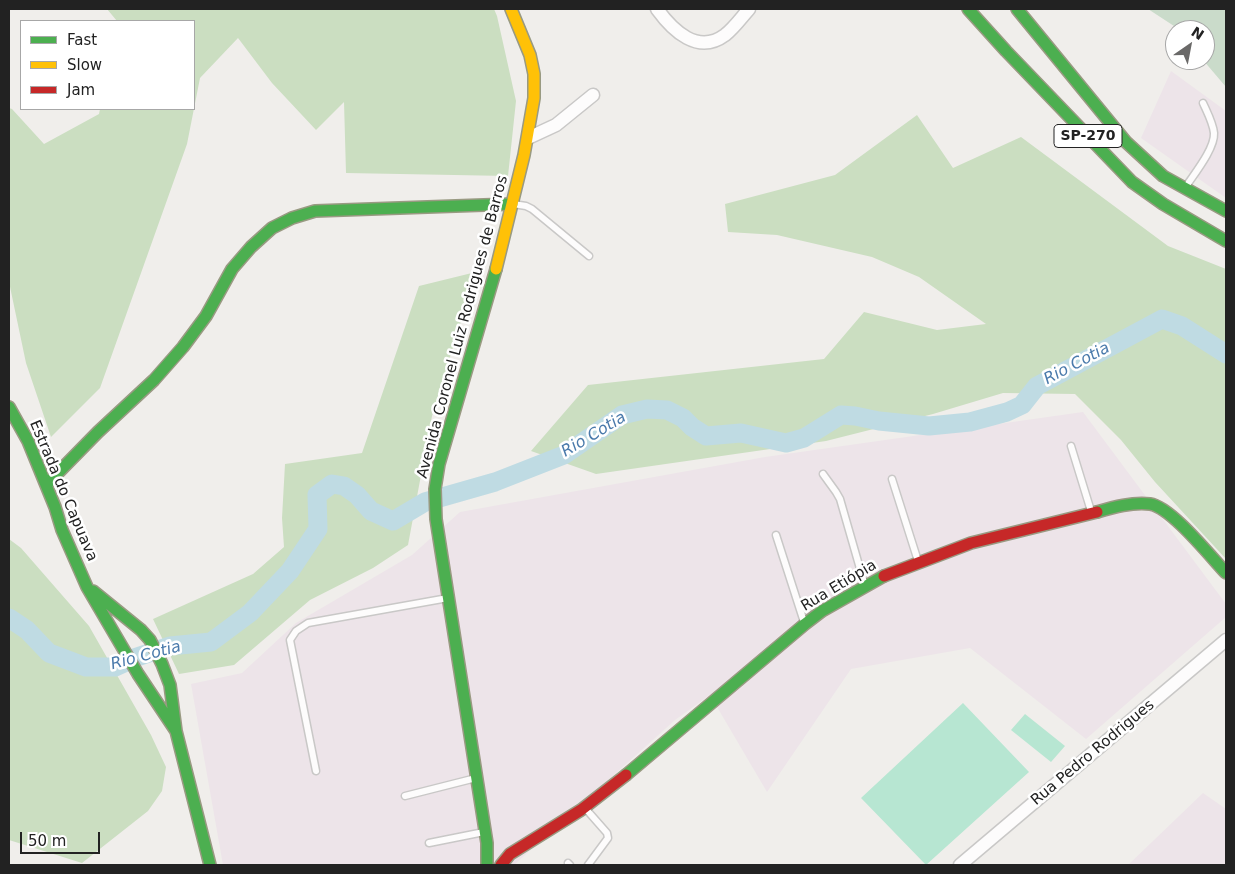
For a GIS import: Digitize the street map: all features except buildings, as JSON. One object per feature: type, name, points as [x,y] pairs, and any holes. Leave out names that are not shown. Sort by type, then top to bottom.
[{"type":"main road","name":"Avenida Coronel Luiz Rodrigues de Barros","points":[[487,865],[486,837],[436,519],[435,489],[439,464],[498,265],[532,114],[534,84],[532,59],[527,42],[511,9]]},
{"type":"main road","name":"SP-270","points":[[968,9],[1132,182],[1163,204],[1226,241]]},
{"type":"main road","name":"SP-270","points":[[1016,9],[1126,142],[1163,176],[1226,211]]},
{"type":"main road","points":[[47,484],[98,432],[154,380],[206,316],[232,269],[251,247],[272,228],[292,218],[315,211],[512,204]]},
{"type":"main road","name":"Estrada do Capuava","points":[[9,407],[28,441],[47,484],[62,530],[87,587],[138,674],[176,731]]},
{"type":"main road","name":"Rua Etiópia","points":[[501,865],[510,854],[585,807],[616,784],[804,624],[822,611],[891,572],[971,543],[1128,504],[1152,504],[1174,517],[1226,573]]},
{"type":"main road","name":"Estrada do Capuava","points":[[87,587],[134,623],[150,640],[170,685],[176,731]]},
{"type":"main road","points":[[176,731],[210,865]]},
{"type":"main road","points":[[486,837],[496,850],[510,854]]},
{"type":"street","points":[[657,9],[668,24],[684,37],[704,44],[718,40],[726,34],[749,9]]},
{"type":"street","points":[[528,138],[556,125],[594,95]]},
{"type":"street","name":"Rua Pedro Rodrigues","points":[[960,865],[1226,640]]},
{"type":"lane","points":[[1185,189],[1204,158],[1214,136],[1212,124],[1203,103]]},
{"type":"lane","points":[[512,204],[532,209],[590,256]]},
{"type":"lane","points":[[1071,446],[1092,513]]},
{"type":"lane","points":[[822,474],[840,499],[865,587]]},
{"type":"lane","points":[[892,479],[918,562]]},
{"type":"lane","points":[[776,535],[804,624]]},
{"type":"lane","points":[[316,771],[290,640],[296,631],[308,623],[449,598]]},
{"type":"lane","points":[[404,796],[476,778]]},
{"type":"lane","points":[[585,807],[608,835],[607,841],[588,865]]},
{"type":"lane","points":[[429,843],[486,837]]},
{"type":"shaded area","points":[[1171,71],[1226,111],[1226,198],[1141,138]]},
{"type":"shaded area","points":[[1083,412],[1226,604],[1226,617],[1086,739],[970,648],[851,669],[767,792],[710,695],[675,720],[514,865],[223,865],[191,684],[242,673],[296,623],[412,555],[460,512],[765,457]]},
{"type":"shaded area","points":[[1203,793],[1226,809],[1226,865],[1128,865]]},
{"type":"green space","points":[[107,9],[494,9],[516,101],[508,176],[346,173],[344,102],[316,130],[272,83],[238,38],[200,78],[195,103],[195,20],[116,20]]},
{"type":"green space","points":[[1148,9],[1226,9],[1226,87],[1212,70],[1215,70],[1215,20],[1165,20]]},
{"type":"green space","points":[[9,108],[44,144],[99,114],[100,110],[194,110],[187,144],[100,388],[51,437],[26,363],[9,282]]},
{"type":"green space","points":[[917,115],[953,168],[1021,137],[1168,246],[1226,269],[1226,559],[1155,482],[1121,440],[1075,394],[1003,393],[933,414],[826,441],[596,474],[531,451],[588,385],[824,359],[864,312],[937,330],[986,324],[919,277],[872,257],[777,235],[728,232],[725,204],[835,175]]},
{"type":"green space","points":[[476,272],[432,416],[408,545],[373,568],[310,600],[234,665],[179,674],[153,619],[253,574],[284,547],[282,518],[285,464],[362,453],[419,286]]},
{"type":"green space","points":[[9,539],[21,548],[89,626],[151,735],[166,767],[162,791],[148,811],[82,863],[9,840]]},
{"type":"green space","points":[[963,703],[1029,772],[926,865],[861,798]]},
{"type":"green space","points":[[1025,714],[1065,746],[1051,762],[1011,730]]},
{"type":"waterway","name":"Rio Cotia","points":[[9,618],[27,630],[49,653],[86,667],[115,667],[170,646],[211,642],[250,613],[290,571],[318,529],[317,495],[332,484],[344,486],[357,495],[371,511],[393,521],[425,502],[495,482],[564,455],[622,415],[647,409],[667,410],[683,418],[692,427],[706,436],[741,433],[786,443],[804,438],[841,415],[929,426],[970,422],[1007,412],[1022,405],[1037,386],[1162,319],[1182,326],[1226,354]]},
{"type":"traffic: fast","points":[[968,9],[1132,182],[1163,204],[1226,241]]},
{"type":"traffic: fast","points":[[1017,9],[1126,142],[1163,176],[1226,211]]},
{"type":"traffic: fast","points":[[47,484],[98,432],[154,380],[183,347],[206,316],[232,269],[251,247],[272,228],[292,218],[315,211],[512,204]]},
{"type":"traffic: fast","points":[[487,865],[487,843],[436,519],[435,489],[439,464],[496,269]]},
{"type":"traffic: fast","points":[[9,407],[28,441],[55,507],[62,530],[87,587],[138,674],[176,731]]},
{"type":"traffic: fast","points":[[1097,512],[1130,504],[1150,504],[1159,507],[1179,523],[1226,573]]},
{"type":"traffic: fast","points":[[626,775],[805,624],[822,611],[884,576]]},
{"type":"traffic: fast","points":[[93,591],[141,630],[150,640],[162,664],[170,685],[176,731],[210,865]]},
{"type":"traffic: slow","points":[[496,269],[524,155],[534,98],[534,74],[530,55],[511,9]]},
{"type":"traffic: jam","points":[[884,576],[971,543],[1097,512]]},
{"type":"traffic: jam","points":[[501,865],[510,854],[581,810],[626,775]]}]
